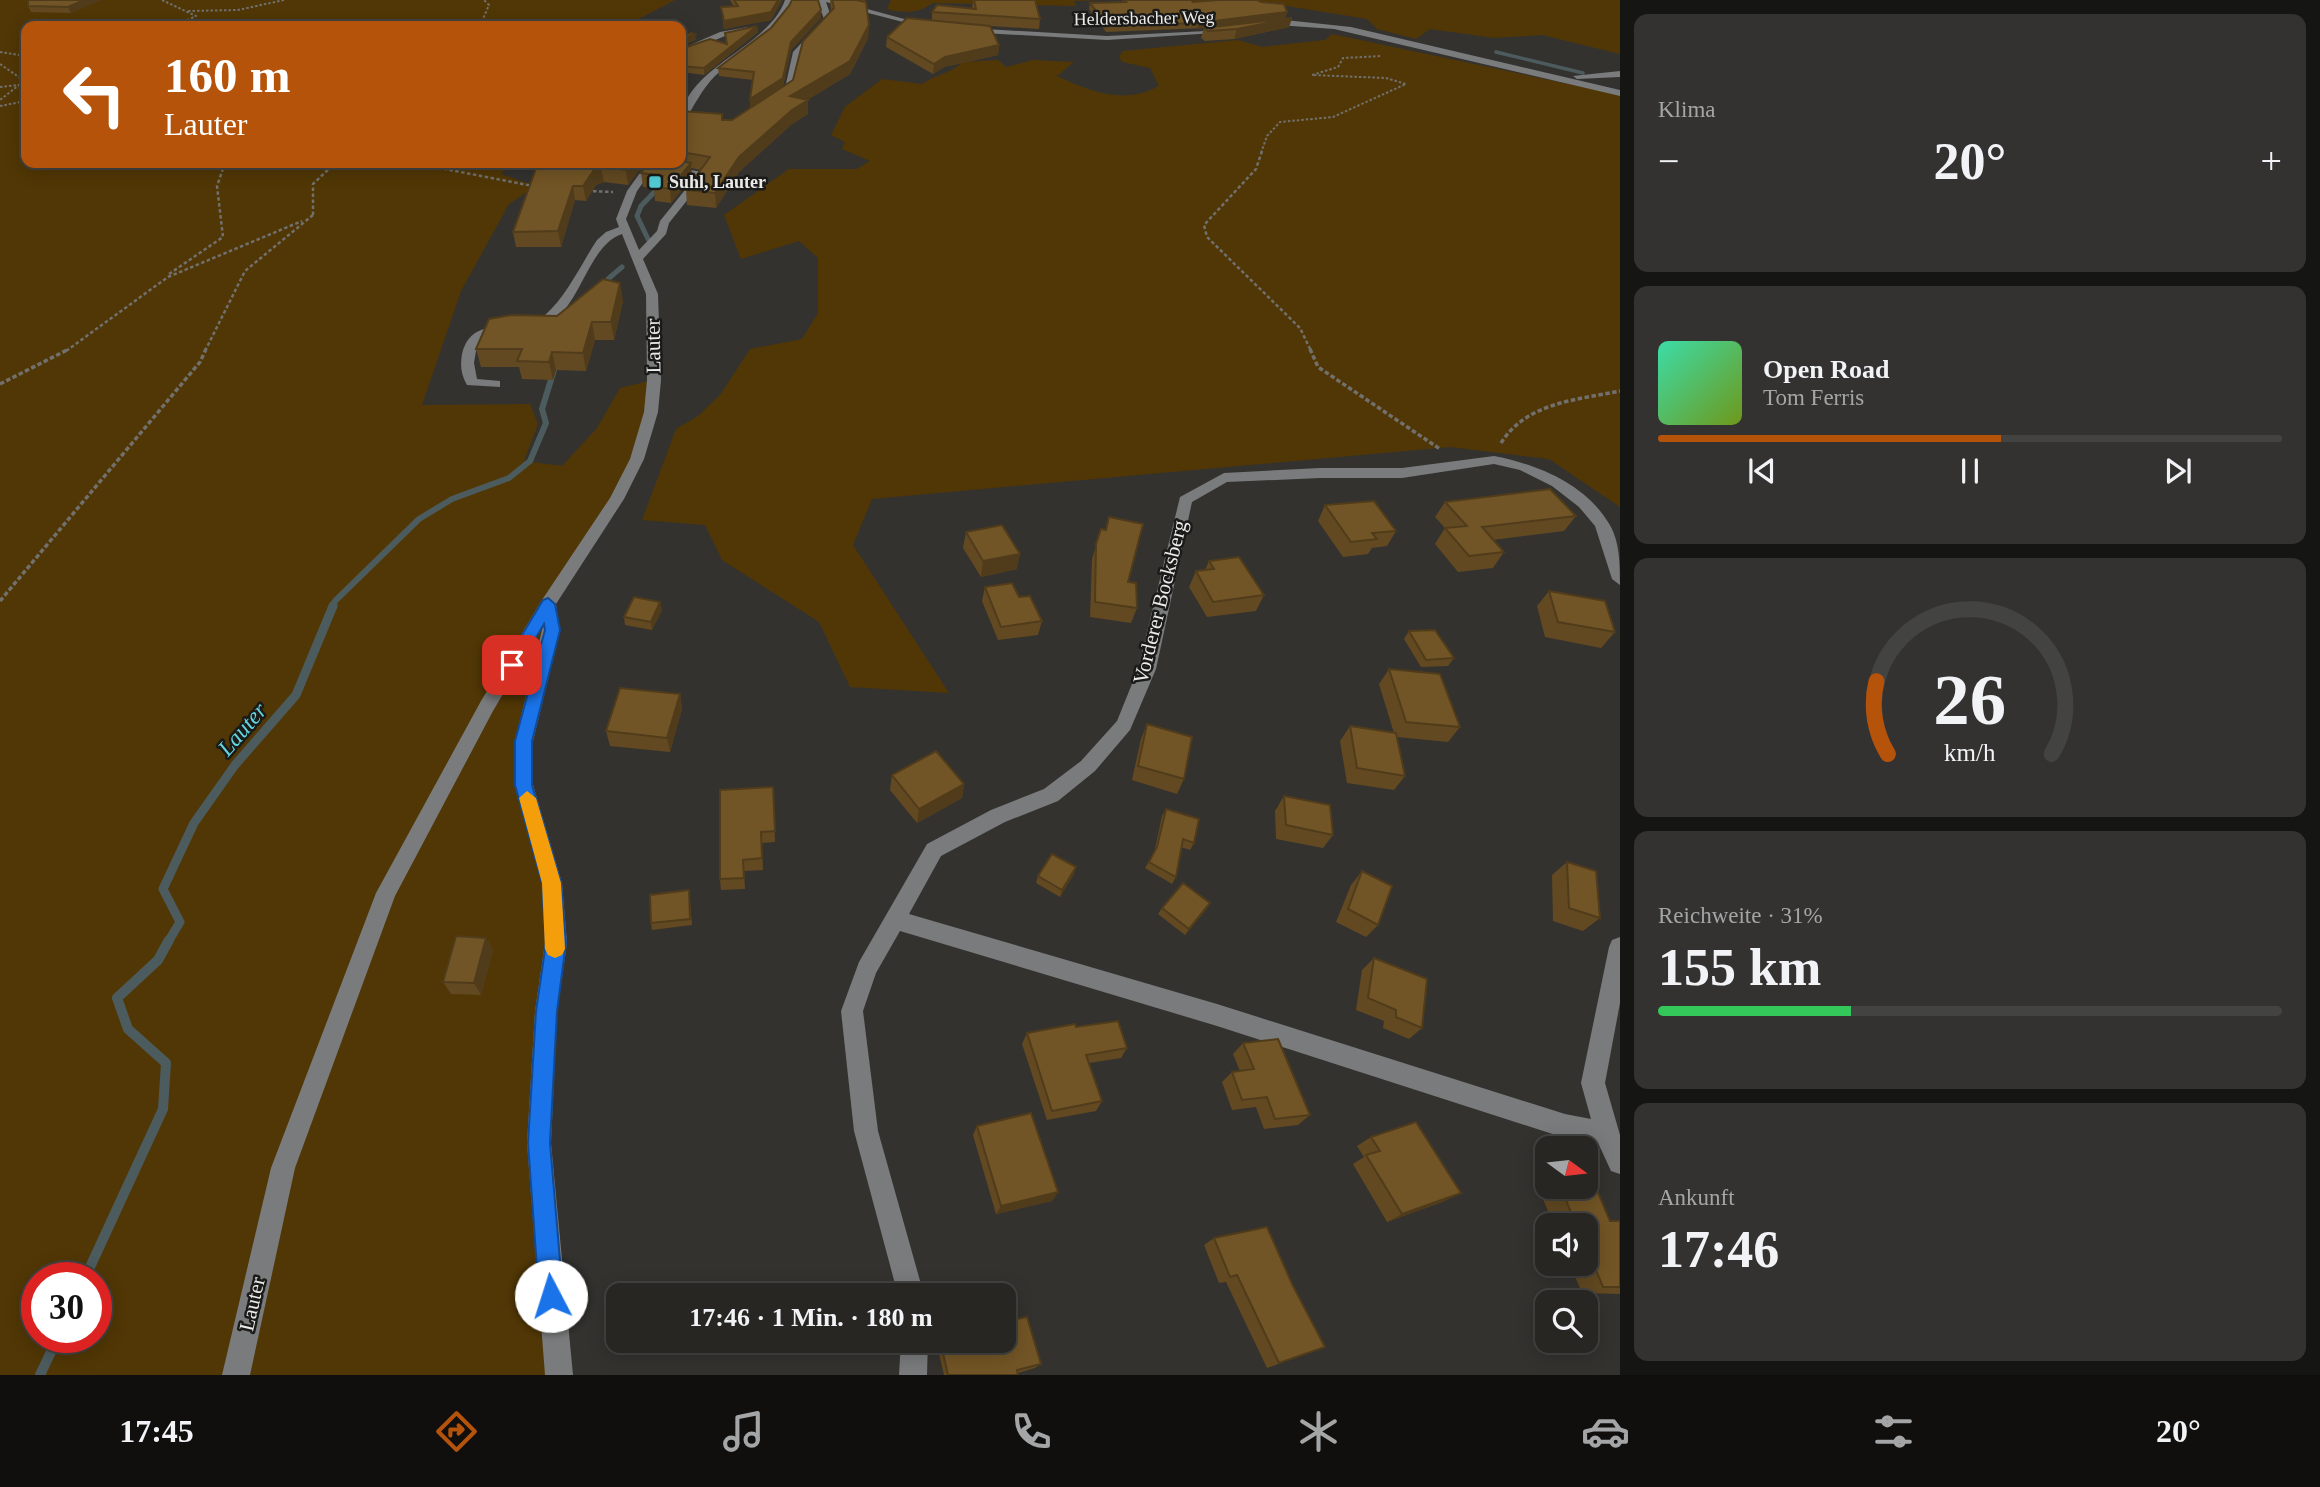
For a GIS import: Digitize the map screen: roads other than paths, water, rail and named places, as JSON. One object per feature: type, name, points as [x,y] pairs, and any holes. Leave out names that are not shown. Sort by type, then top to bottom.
[{"type":"street","points":[[686,111],[699,88],[775,24],[786,10],[789,0]]},
{"type":"street","points":[[768,105],[789,89],[794,76],[795,55],[828,19],[823,0],[939,28]]},
{"type":"street","points":[[1260,26],[1281,22],[1316,23],[1620,93]]},
{"type":"street","points":[[686,50],[723,34],[775,24]]},
{"type":"street","name":"Heldersbacher Weg","points":[[960,30],[1107,38],[1237,30]]},
{"type":"street","points":[[1545,74],[1620,74]]},
{"type":"street","points":[[495,384],[472,382],[467,373],[468,352],[475,338],[491,330],[529,327],[547,321],[601,242],[610,234],[625,229],[622,211],[632,191],[649,168]]},
{"type":"street","points":[[638,258],[662,232],[664,223],[704,173],[674,168]]},
{"type":"street","name":"Lauter","points":[[236,1375],[283,1168],[386,893],[487,706],[548,604],[617,499],[637,459],[651,412],[654,380],[652,293],[625,229]]},
{"type":"street","name":"Vorderer Bocksberg","points":[[908,1283],[866,1130],[852,1011],[867,969],[934,850],[998,816],[1051,795],[1088,766],[1124,724],[1147,669],[1185,499],[1224,478],[1320,472],[1402,473],[1494,460],[1524,466],[1557,483],[1584,504],[1602,524],[1620,579]]},
{"type":"street","points":[[548,604],[552,630],[524,741],[524,785],[552,883],[556,943],[547,1011],[539,1143],[559,1375]]},
{"type":"street","points":[[893,919],[1217,1015],[1565,1126],[1607,1134]]},
{"type":"street","points":[[1620,947],[1593,1083],[1607,1134],[1620,1162]]},
{"type":"street","points":[[913,1375],[914,1353]]},
{"type":"waterway","points":[[1496,52],[1583,73]]},
{"type":"waterway","name":"Lauter","points":[[648,239],[637,216],[641,206],[662,184]]},
{"type":"waterway","name":"Lauter","points":[[603,290],[608,279],[622,267]]},
{"type":"waterway","name":"Lauter","points":[[332,608],[335,601],[419,519],[452,499],[509,478],[530,461],[546,423],[542,409],[554,370]]},
{"type":"waterway","name":"Lauter","points":[[168,942],[180,922],[163,889],[194,823],[235,765],[296,695],[333,606]]},
{"type":"waterway","name":"Lauter","points":[[92,1262],[163,1109],[166,1063],[128,1029],[117,998],[158,960],[169,940]]},
{"type":"waterway","name":"Lauter","points":[[40,1375],[50,1353]]},
{"type":"place","name":"Suhl, Lauter","points":[[655,182]]}]
